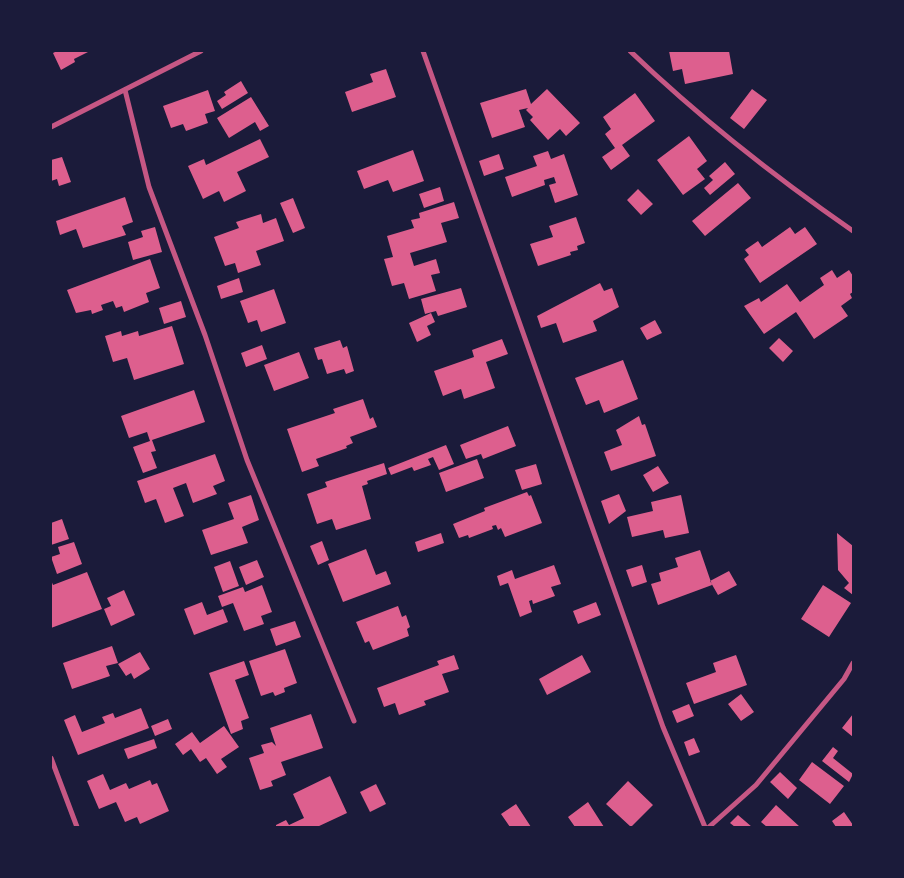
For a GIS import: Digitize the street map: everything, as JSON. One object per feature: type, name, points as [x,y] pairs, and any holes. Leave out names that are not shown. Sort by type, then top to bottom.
[{"type":"street","points":[[51,127],[201,51]]},
{"type":"street","points":[[422,51],[663,727],[705,827]]},
{"type":"street","points":[[630,51],[662,82],[792,188],[853,231]]},
{"type":"street","points":[[124,90],[149,187],[205,335],[246,460],[354,721]]},
{"type":"street","points":[[709,827],[756,785],[844,679],[853,663]]},
{"type":"street","points":[[51,758],[77,827]]},
{"type":"building","points":[[57,51],[90,51],[74,59],[75,62],[61,70],[53,53]]},
{"type":"building","points":[[669,51],[729,51],[733,74],[685,84],[682,69],[673,71]]},
{"type":"building","points":[[386,69],[396,97],[352,112],[345,92],[373,82],[370,74]]},
{"type":"building","points":[[241,81],[248,93],[222,109],[217,101],[226,95],[224,92]]},
{"type":"building","points":[[526,89],[531,104],[547,89],[580,123],[566,136],[560,129],[548,140],[530,120],[533,117],[526,110],[528,108],[519,110],[525,127],[492,138],[480,103]]},
{"type":"building","points":[[752,89],[767,100],[744,129],[730,118]]},
{"type":"building","points":[[208,90],[215,111],[205,114],[208,123],[186,131],[183,124],[171,128],[163,106]]},
{"type":"building","points":[[635,93],[655,121],[622,145],[630,156],[611,170],[602,157],[615,148],[605,134],[611,129],[603,117]]},
{"type":"building","points":[[251,97],[269,126],[260,131],[255,122],[229,138],[217,118]]},
{"type":"building","points":[[689,136],[707,161],[697,169],[705,179],[683,195],[657,160]]},
{"type":"building","points":[[260,139],[269,157],[237,172],[246,191],[224,202],[219,191],[203,199],[188,166],[204,159],[206,165]]},
{"type":"building","points":[[413,150],[424,181],[393,192],[388,180],[364,189],[357,171]]},
{"type":"building","points":[[548,151],[551,159],[564,154],[578,195],[555,203],[549,185],[556,183],[554,177],[544,180],[545,185],[512,197],[505,177],[537,166],[533,156]]},
{"type":"building","points":[[499,154],[504,169],[484,176],[479,161]]},
{"type":"building","points":[[62,157],[71,182],[59,186],[57,179],[51,181],[51,160]]},
{"type":"building","points":[[725,162],[735,174],[710,195],[704,188],[713,180],[709,176]]},
{"type":"building","points":[[738,183],[751,198],[705,236],[692,221]]},
{"type":"building","points":[[440,187],[444,201],[424,208],[419,194]]},
{"type":"building","points":[[638,189],[653,204],[641,215],[627,200]]},
{"type":"building","points":[[125,197],[133,222],[122,226],[126,235],[83,248],[76,229],[60,235],[56,221]]},
{"type":"building","points":[[293,198],[305,228],[293,233],[280,203]]},
{"type":"building","points":[[454,202],[459,218],[441,223],[447,242],[410,253],[414,266],[436,259],[440,273],[431,275],[436,291],[409,299],[404,283],[392,286],[384,259],[393,257],[387,236],[414,228],[411,220],[420,218],[419,213]]},
{"type":"building","points":[[261,214],[263,223],[276,218],[284,241],[256,251],[261,265],[238,273],[235,263],[225,266],[214,237],[239,228],[236,222]]},
{"type":"building","points":[[576,217],[585,243],[577,246],[578,250],[570,252],[571,255],[538,266],[530,244],[553,237],[549,226]]},
{"type":"building","points":[[155,227],[162,252],[133,260],[128,242],[143,237],[141,231]]},
{"type":"building","points":[[790,227],[795,234],[805,227],[817,244],[760,283],[744,259],[749,255],[745,250],[758,241],[762,247]]},
{"type":"building","points":[[150,259],[160,288],[146,293],[149,302],[124,312],[122,306],[116,308],[113,301],[101,305],[103,310],[92,314],[91,310],[76,313],[67,290]]},
{"type":"building","points":[[832,270],[837,278],[849,270],[853,276],[853,292],[850,294],[852,298],[841,306],[848,316],[814,339],[796,312],[764,334],[744,306],[759,298],[761,302],[787,284],[800,302],[824,285],[820,278]]},
{"type":"building","points":[[239,278],[243,292],[221,299],[217,286]]},
{"type":"building","points":[[600,283],[604,291],[612,288],[619,307],[593,321],[597,331],[563,343],[556,323],[541,328],[537,316]]},
{"type":"building","points":[[461,288],[467,307],[438,316],[436,311],[425,314],[421,299]]},
{"type":"building","points":[[274,289],[286,323],[261,332],[257,320],[248,323],[240,301]]},
{"type":"building","points":[[181,301],[186,317],[164,324],[159,308]]},
{"type":"building","points":[[431,313],[435,322],[427,326],[431,335],[417,342],[409,323]]},
{"type":"building","points":[[655,320],[662,333],[647,340],[640,328]]},
{"type":"building","points":[[172,326],[184,364],[134,380],[127,358],[113,362],[105,336],[121,331],[122,336],[138,331],[139,336]]},
{"type":"building","points":[[779,338],[793,351],[783,362],[769,348]]},
{"type":"building","points":[[502,339],[508,354],[486,362],[495,388],[464,399],[461,389],[443,396],[434,371],[474,357],[472,350]]},
{"type":"building","points":[[340,340],[343,348],[347,346],[354,371],[346,374],[344,369],[327,374],[322,359],[318,360],[314,348]]},
{"type":"building","points":[[262,345],[267,359],[246,367],[241,353]]},
{"type":"building","points":[[299,352],[309,378],[274,391],[264,365]]},
{"type":"building","points":[[623,360],[638,399],[604,413],[599,400],[586,405],[575,378]]},
{"type":"building","points":[[194,390],[205,422],[152,440],[156,451],[151,452],[157,468],[143,473],[133,447],[150,441],[147,432],[129,438],[121,416]]},
{"type":"building","points":[[363,399],[370,419],[373,417],[377,427],[350,437],[353,443],[346,446],[347,448],[316,459],[319,466],[302,472],[287,429],[335,413],[333,409]]},
{"type":"building","points":[[639,416],[642,425],[645,424],[656,456],[611,471],[604,452],[622,445],[616,430]]},
{"type":"building","points":[[508,426],[516,446],[483,459],[481,454],[466,459],[460,445]]},
{"type":"building","points":[[446,445],[454,464],[439,470],[433,457],[428,459],[431,465],[414,471],[412,467],[391,475],[388,468]]},
{"type":"building","points":[[215,454],[225,481],[213,486],[217,494],[193,503],[186,483],[173,488],[184,516],[165,523],[156,499],[145,503],[137,481]]},
{"type":"building","points":[[477,459],[484,478],[446,492],[439,473]]},
{"type":"building","points":[[384,463],[387,474],[367,481],[368,484],[362,486],[371,519],[336,530],[332,519],[317,524],[307,494],[327,487],[325,482]]},
{"type":"building","points":[[536,464],[542,484],[522,490],[515,470]]},
{"type":"building","points":[[658,466],[669,483],[653,492],[643,475]]},
{"type":"building","points":[[527,492],[529,496],[531,495],[542,523],[505,537],[501,528],[498,530],[496,525],[492,526],[493,529],[469,538],[468,535],[459,538],[453,524],[485,511],[484,508]]},
{"type":"building","points":[[619,494],[626,511],[609,524],[601,501]]},
{"type":"building","points":[[251,495],[259,520],[242,527],[248,543],[211,555],[202,530],[234,519],[228,503]]},
{"type":"building","points":[[681,495],[689,533],[665,538],[663,530],[632,537],[627,517],[653,511],[651,502]]},
{"type":"building","points":[[62,519],[69,539],[51,545],[51,523]]},
{"type":"building","points":[[441,533],[444,543],[418,552],[415,542]]},
{"type":"building","points":[[837,533],[853,546],[853,595],[844,588],[849,583],[838,570]]},
{"type":"building","points":[[322,541],[329,560],[318,565],[310,546]]},
{"type":"building","points":[[74,542],[82,564],[57,574],[51,557],[60,554],[58,547]]},
{"type":"building","points":[[366,549],[376,575],[386,571],[391,584],[343,602],[328,564]]},
{"type":"building","points":[[700,550],[712,585],[658,605],[651,584],[661,581],[659,573],[678,567],[675,558]]},
{"type":"building","points":[[257,560],[264,577],[246,585],[239,567]]},
{"type":"building","points":[[230,561],[239,586],[223,592],[214,567]]},
{"type":"building","points":[[554,565],[561,584],[551,587],[555,596],[533,604],[532,600],[529,601],[532,612],[520,617],[508,583],[500,586],[497,576],[512,570],[515,579]]},
{"type":"building","points":[[642,565],[647,582],[632,587],[626,570]]},
{"type":"building","points":[[729,571],[737,585],[718,595],[710,581]]},
{"type":"building","points":[[87,572],[102,609],[51,628],[51,580],[53,585]]},
{"type":"building","points":[[262,585],[272,612],[261,616],[264,624],[244,631],[233,603],[222,607],[218,596],[243,587],[245,592]]},
{"type":"building","points":[[823,585],[851,603],[829,637],[801,619]]},
{"type":"building","points":[[124,590],[135,615],[111,626],[104,609],[111,606],[107,598]]},
{"type":"building","points":[[202,602],[207,615],[223,609],[228,622],[194,635],[184,609]]},
{"type":"building","points":[[596,602],[601,615],[578,624],[573,611]]},
{"type":"building","points":[[398,606],[402,617],[406,615],[410,627],[407,629],[409,636],[373,650],[369,641],[365,643],[356,622]]},
{"type":"building","points":[[295,621],[301,637],[276,646],[270,629]]},
{"type":"building","points":[[112,646],[118,663],[106,666],[110,676],[72,689],[63,663]]},
{"type":"building","points":[[285,649],[297,683],[284,688],[285,692],[275,696],[273,692],[261,696],[249,661]]},
{"type":"building","points":[[140,652],[150,669],[134,679],[131,673],[126,676],[118,664]]},
{"type":"building","points":[[454,655],[459,669],[442,674],[449,692],[424,701],[426,705],[399,715],[395,703],[384,707],[377,688],[439,665],[437,661]]},
{"type":"building","points":[[582,655],[591,672],[547,695],[539,679]]},
{"type":"building","points":[[736,655],[747,685],[694,704],[686,683],[716,672],[713,663]]},
{"type":"building","points":[[244,661],[249,675],[235,680],[249,718],[241,721],[243,729],[231,734],[209,673]]},
{"type":"building","points":[[741,694],[754,712],[741,721],[728,704]]},
{"type":"building","points":[[689,704],[694,716],[677,723],[672,711]]},
{"type":"building","points":[[141,708],[149,728],[78,755],[64,720],[75,715],[82,732],[105,723],[102,717],[113,713],[115,718]]},
{"type":"building","points":[[311,714],[323,748],[281,762],[286,775],[271,781],[273,786],[260,790],[249,758],[264,753],[261,745],[272,742],[276,746],[270,728]]},
{"type":"building","points":[[853,714],[853,737],[842,728]]},
{"type":"building","points":[[168,719],[172,729],[155,736],[151,726]]},
{"type":"building","points":[[224,726],[239,747],[221,759],[227,767],[217,774],[206,758],[200,762],[191,749],[183,755],[175,744],[192,732],[200,743]]},
{"type":"building","points":[[694,738],[700,752],[689,756],[684,742]]},
{"type":"building","points":[[154,739],[157,748],[128,759],[124,749]]},
{"type":"building","points":[[833,747],[838,751],[833,758],[853,774],[849,782],[822,761]]},
{"type":"building","points":[[812,762],[844,786],[830,804],[799,780]]},
{"type":"building","points":[[780,772],[797,788],[788,799],[770,782]]},
{"type":"building","points":[[103,774],[110,790],[126,783],[129,789],[150,780],[152,785],[157,783],[169,811],[140,824],[137,817],[125,822],[116,802],[99,809],[87,781]]},
{"type":"building","points":[[330,776],[347,813],[317,827],[276,827],[276,825],[286,820],[289,825],[304,818],[293,794]]},
{"type":"building","points":[[628,781],[653,805],[631,827],[606,804]]},
{"type":"building","points":[[376,784],[386,804],[370,812],[360,792]]},
{"type":"building","points":[[588,802],[604,827],[575,827],[568,817]]},
{"type":"building","points":[[516,804],[531,827],[510,827],[501,814]]},
{"type":"building","points":[[776,805],[800,827],[767,827],[761,822]]},
{"type":"building","points":[[844,812],[853,827],[836,827],[832,821]]},
{"type":"building","points":[[738,815],[752,827],[735,827],[730,823]]}]
